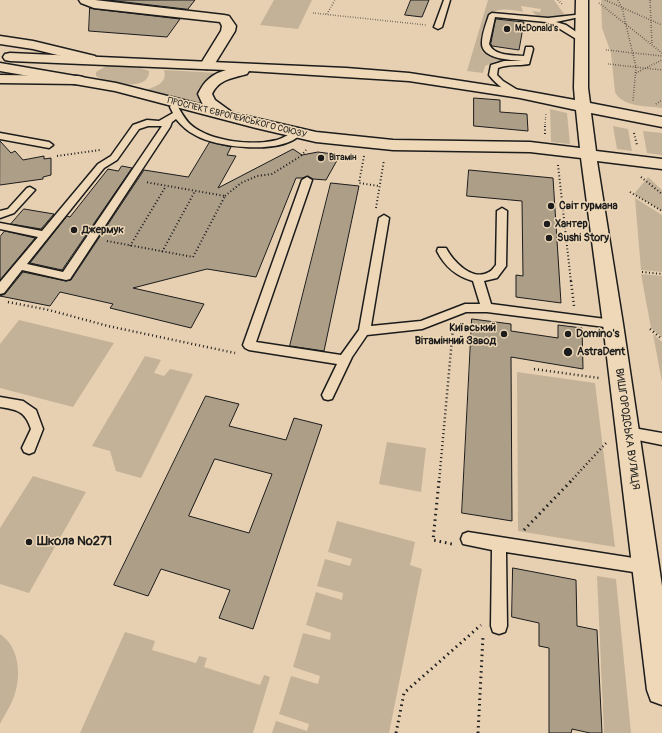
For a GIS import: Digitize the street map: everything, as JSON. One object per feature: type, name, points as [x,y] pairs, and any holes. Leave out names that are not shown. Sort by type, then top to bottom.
[{"type":"main road","points":[[86,0],[94,4],[224,19],[229,26],[228,31],[206,65]]},
{"type":"main road","name":"ВИШГОРОДСЬКА ВУЛИЦЯ","points":[[582,0],[581,88],[613,324],[619,437],[646,567],[662,690]]},
{"type":"main road","points":[[0,40],[33,45],[97,60]]},
{"type":"main road","points":[[0,57],[146,62],[346,72],[409,77],[520,94],[662,122]]},
{"type":"main road","points":[[94,82],[87,78],[85,74],[97,60]]},
{"type":"main road","points":[[116,87],[136,86],[152,80],[158,71],[156,67],[146,62]]},
{"type":"main road","name":"ПРОСПЕКТ ЄВРОПЕЙСЬКОГО СОЮЗУ","points":[[0,67],[116,87],[175,108],[232,117],[290,138],[393,145],[530,148],[662,164]]},
{"type":"main road","points":[[232,117],[209,103],[205,94],[208,86],[218,77],[259,68]]},
{"type":"main road","name":"ПРОСПЕКТ ЄВРОПЕЙСЬКОГО СОЮЗУ","points":[[0,79],[78,80]]},
{"type":"lane","points":[[438,27],[447,0]]},
{"type":"lane","points":[[527,59],[500,56],[487,49],[485,44],[492,15],[532,22],[563,19],[582,15]]},
{"type":"lane","points":[[544,21],[563,27],[581,38]]},
{"type":"lane","points":[[520,94],[500,84],[494,75],[494,66],[504,63],[526,62],[529,49]]},
{"type":"lane","points":[[20,266],[66,276],[166,127],[175,108],[194,132],[195,139],[200,144],[213,148],[238,151],[266,149],[290,138]]},
{"type":"lane","points":[[0,290],[101,166],[114,158],[136,127],[147,123],[160,124],[168,121]]},
{"type":"lane","points":[[0,136],[49,145]]},
{"type":"lane","points":[[307,180],[249,345],[343,360]]},
{"type":"lane","points":[[0,215],[11,211],[30,190]]},
{"type":"lane","points":[[442,251],[446,260],[459,271],[478,279],[493,275],[501,266],[502,211]]},
{"type":"lane","points":[[328,395],[343,360],[364,331],[384,218]]},
{"type":"lane","points":[[0,226],[45,235]]},
{"type":"lane","points":[[478,279],[487,308]]},
{"type":"lane","points":[[364,331],[422,325],[465,308],[487,308],[613,324]]},
{"type":"lane","points":[[0,402],[19,405],[32,414],[37,430],[29,448]]},
{"type":"lane","points":[[619,437],[662,439]]},
{"type":"lane","points":[[468,539],[646,567]]},
{"type":"lane","points":[[499,626],[504,545]]},
{"type":"path","points":[[327,14],[335,0]]},
{"type":"path","points":[[605,0],[662,25]]},
{"type":"path","points":[[618,0],[622,8],[636,67],[632,106]]},
{"type":"path","points":[[650,0],[652,45]]},
{"type":"path","points":[[598,3],[662,53]]},
{"type":"path","points":[[313,13],[438,27]]},
{"type":"path","points":[[606,50],[662,56]]},
{"type":"path","points":[[635,73],[662,60]]},
{"type":"path","points":[[608,64],[662,70]]},
{"type":"path","points":[[545,135],[546,108]]},
{"type":"path","points":[[634,130],[637,145]]},
{"type":"path","points":[[62,155],[122,146]]},
{"type":"path","points":[[365,153],[359,183],[379,186]]},
{"type":"path","points":[[92,238],[193,257],[225,196],[241,183],[257,176],[272,174],[301,156]]},
{"type":"path","points":[[558,165],[574,303],[574,320]]},
{"type":"path","points":[[641,177],[662,194]]},
{"type":"path","points":[[131,180],[225,196]]},
{"type":"path","points":[[130,246],[166,186]]},
{"type":"path","points":[[162,252],[195,191]]},
{"type":"path","points":[[630,192],[662,211]]},
{"type":"path","points":[[642,272],[662,274]]},
{"type":"path","points":[[4,302],[49,310],[135,332]]},
{"type":"path","points":[[650,329],[662,339]]},
{"type":"path","points":[[534,369],[600,378]]},
{"type":"path","points":[[504,545],[619,437]]},
{"type":"path","points":[[396,733],[404,693],[483,624]]},
{"type":"shaded area","points":[[274,0],[312,0],[298,29],[260,25]]},
{"type":"shaded area","points":[[488,0],[554,0],[564,14],[562,17],[542,18],[532,11],[540,12],[541,9],[521,6],[523,12],[514,10],[497,10],[490,14],[481,48],[482,52],[493,57],[518,60],[518,63],[496,61],[485,66],[483,73],[467,71]]},
{"type":"shaded area","points":[[601,0],[662,0],[662,108],[636,105],[623,101],[615,92],[611,53],[602,28]]},
{"type":"shaded area","points":[[108,65],[141,68],[149,71],[147,78],[143,82],[135,84],[117,83],[101,79],[96,76],[96,72]]},
{"type":"shaded area","points":[[164,70],[218,73],[206,80],[198,89],[198,97],[201,103],[146,90],[163,81],[165,74]]},
{"type":"shaded area","points":[[550,109],[567,113],[570,144],[551,142]]},
{"type":"shaded area","points":[[613,126],[628,129],[632,151],[617,149]]},
{"type":"shaded area","points":[[643,131],[662,133],[662,155],[647,153]]},
{"type":"shaded area","points":[[648,177],[662,190],[662,211],[634,194]]},
{"type":"shaded area","points":[[635,198],[662,215],[662,272],[641,270]]},
{"type":"shaded area","points":[[641,274],[662,276],[662,337],[651,328]]},
{"type":"shaded area","points":[[19,320],[114,343],[73,407],[0,388],[0,344]]},
{"type":"shaded area","points":[[653,334],[662,342],[662,382]]},
{"type":"shaded area","points":[[145,356],[161,360],[154,373],[164,376],[170,369],[193,374],[141,478],[116,471],[110,451],[92,446]]},
{"type":"shaded area","points":[[517,372],[595,383],[615,547],[518,531]]},
{"type":"shaded area","points":[[387,442],[426,448],[421,492],[379,484]]},
{"type":"shaded area","points":[[33,476],[86,492],[29,593],[0,584],[0,528]]},
{"type":"shaded area","points":[[337,521],[415,542],[410,565],[422,569],[389,733],[272,733],[276,721],[307,731],[309,724],[279,714],[291,676],[318,684],[320,676],[293,667],[303,633],[330,640],[331,633],[306,625],[316,592],[342,600],[343,593],[317,586],[325,559],[350,566],[352,559],[328,552]]},
{"type":"shaded area","points":[[597,576],[616,579],[631,733],[604,733]]},
{"type":"shaded area","points":[[125,632],[155,641],[152,650],[196,663],[199,656],[207,658],[204,667],[260,685],[264,675],[270,677],[253,733],[80,733]]},
{"type":"shaded area","points":[[0,634],[12,647],[15,655],[18,682],[13,699],[0,724]]},
{"type":"building","points":[[108,0],[195,0],[188,9]]},
{"type":"building","points":[[411,0],[429,0],[422,17],[405,15]]},
{"type":"building","points":[[90,8],[180,19],[167,37],[89,31]]},
{"type":"building","name":"McDonald's","points":[[496,19],[524,22],[519,50],[492,46],[491,44]]},
{"type":"building","points":[[474,98],[500,100],[500,112],[527,114],[528,131],[474,126]]},
{"type":"building","points":[[0,141],[11,153],[15,151],[23,160],[44,156],[44,159],[51,158],[51,175],[43,177],[43,179],[0,185]]},
{"type":"building","points":[[210,142],[231,147],[227,155],[236,156],[218,188],[293,149],[302,155],[318,152],[340,155],[326,180],[313,179],[308,176],[296,178],[256,277],[207,269],[133,288],[204,304],[191,328],[110,308],[113,304],[60,292],[50,306],[0,296],[5,294],[23,272],[66,281],[71,280],[144,170],[188,177]]},
{"type":"building","points":[[122,166],[132,168],[62,270],[30,263],[67,216],[70,217],[108,169],[118,171]]},
{"type":"building","points":[[469,170],[553,178],[561,303],[516,297],[516,275],[523,276],[522,201],[467,196]]},
{"type":"building","points":[[331,183],[359,186],[324,351],[290,346]]},
{"type":"building","points":[[24,209],[54,214],[41,229],[11,224]]},
{"type":"building","points":[[5,231],[35,238],[0,280],[0,237]]},
{"type":"building","points":[[472,319],[511,324],[511,331],[558,338],[558,325],[582,328],[583,369],[511,357],[512,521],[462,513]]},
{"type":"building","points":[[206,396],[239,404],[229,426],[286,440],[294,418],[322,425],[253,629],[219,618],[230,590],[161,569],[148,596],[114,585]],"holes":[[[215,459],[272,474],[249,533],[189,516]]]},
{"type":"building","points":[[513,568],[576,580],[577,626],[597,630],[602,733],[590,733],[572,729],[571,733],[549,733],[549,648],[539,646],[539,623],[512,617]]},
{"type":"place","name":"McDonald's","points":[[507,29]]},
{"type":"place","name":"Вітамін","points":[[321,158]]},
{"type":"place","name":"Світ гурмана","points":[[551,206]]},
{"type":"place","name":"Хантер","points":[[547,224]]},
{"type":"place","name":"Джермук","points":[[74,230]]},
{"type":"place","name":"Sushi Story","points":[[549,238]]},
{"type":"place","name":"Київський Вітамінний Завод","points":[[504,334]]},
{"type":"place","name":"Domino's","points":[[568,334]]},
{"type":"place","name":"AstraDent","points":[[568,352]]},
{"type":"place","name":"Школа №271","points":[[29,542]]}]
